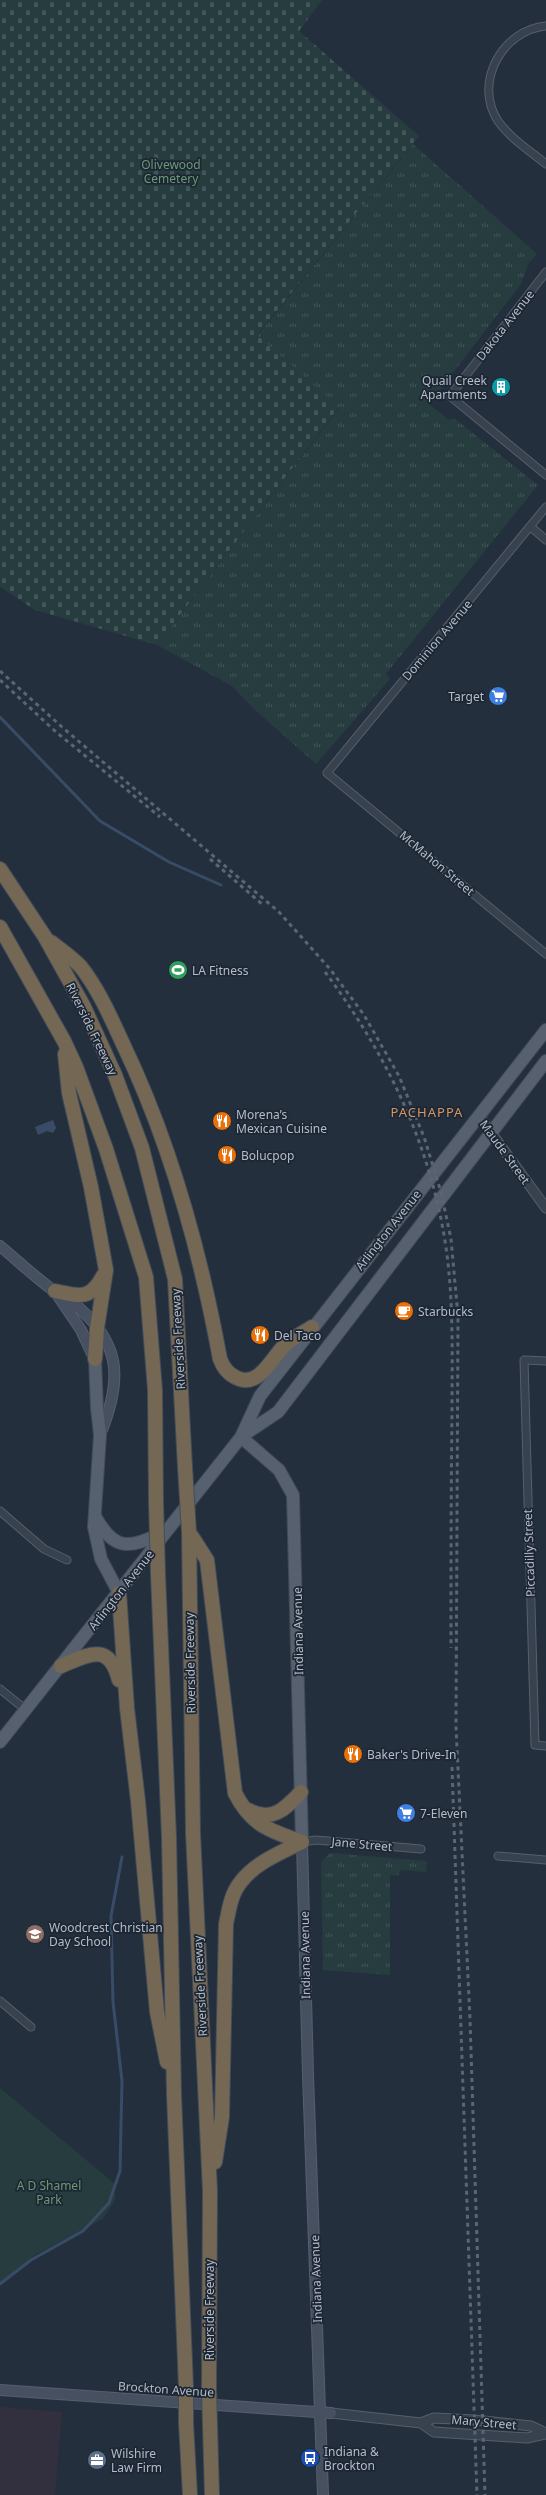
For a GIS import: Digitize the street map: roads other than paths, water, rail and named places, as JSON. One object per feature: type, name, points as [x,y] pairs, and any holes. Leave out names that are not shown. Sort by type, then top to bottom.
[{"type":"highway","name":"Riverside Freeway","points":[[0,869],[44,937],[84,1007],[112,1068],[142,1148],[175,1279],[189,1532],[193,1833],[210,2191],[209,2388],[212,2495]]},
{"type":"highway","name":"Riverside Freeway","points":[[0,927],[64,1041],[99,1126],[146,1277],[155,1390],[156,1502],[169,1837],[174,2095],[190,2495]]},
{"type":"highway","points":[[44,937],[81,967],[106,1009],[142,1084],[178,1183],[198,1250],[220,1359],[224,1369],[239,1379],[254,1379],[263,1372],[285,1345],[312,1327]]},
{"type":"highway","points":[[64,1041],[69,1093],[91,1187],[106,1270],[96,1328],[95,1359]]},
{"type":"highway","points":[[55,1291],[86,1294],[97,1288],[106,1270]]},
{"type":"highway","points":[[189,1532],[207,1560],[235,1793],[242,1808],[256,1822],[270,1831],[302,1842]]},
{"type":"highway","points":[[118,1593],[127,1708],[138,1801],[157,2012],[174,2095]]},
{"type":"highway","points":[[61,1666],[93,1654],[106,1657],[115,1665],[127,1708]]},
{"type":"highway","points":[[242,1808],[261,1817],[274,1815],[289,1805],[301,1792]]},
{"type":"highway","points":[[210,2191],[222,2118],[226,1924],[230,1906],[240,1882],[270,1858],[302,1842]]},
{"type":"main road","name":"Arlington Avenue","points":[[0,1742],[241,1437],[260,1396],[312,1327],[546,1030]]},
{"type":"main road","name":"Arlington Avenue","points":[[241,1437],[278,1412],[420,1223],[492,1133],[546,1061]]},
{"type":"main road","points":[[0,1246],[55,1291],[72,1302],[103,1336],[111,1352],[116,1370],[115,1387],[109,1414],[100,1435]]},
{"type":"main road","points":[[55,1291],[80,1330],[95,1359],[97,1408],[100,1435],[95,1516],[97,1546],[118,1593]]},
{"type":"main road","name":"Indiana Avenue","points":[[241,1437],[279,1470],[293,1495],[308,2075],[326,2413],[323,2495]]},
{"type":"main road","points":[[95,1516],[104,1532],[113,1541],[125,1545],[141,1543],[167,1530]]},
{"type":"main road","name":"Brockton Avenue","points":[[0,2390],[326,2413]]},
{"type":"street","points":[[546,26],[535,27],[520,34],[505,47],[491,70],[488,94],[495,113],[508,133],[546,164]]},
{"type":"street","name":"Dakota Avenue","points":[[546,272],[450,396],[546,475]]},
{"type":"street","name":"Dominion Avenue","points":[[327,773],[546,507]]},
{"type":"street","points":[[531,527],[546,540]]},
{"type":"street","name":"McMahon Street","points":[[327,773],[546,954]]},
{"type":"street","name":"Maude Street","points":[[479,1116],[546,1208]]},
{"type":"street","name":"Piccadilly Street","points":[[546,1361],[524,1360],[535,1746],[546,1746]]},
{"type":"street","points":[[0,1511],[44,1549],[67,1560]]},
{"type":"street","points":[[0,1689],[26,1710]]},
{"type":"street","name":"Jane Street","points":[[302,1842],[316,1840],[421,1849]]},
{"type":"street","points":[[498,1856],[546,1860]]},
{"type":"street","points":[[0,2001],[31,2027]]},
{"type":"street","name":"Mary Street","points":[[326,2413],[421,2423],[434,2418],[474,2420],[531,2426],[546,2434]]},
{"type":"street","name":"Mary Street","points":[[421,2423],[434,2432],[527,2438],[546,2434]]},
{"type":"water","points":[[53,1120],[56,1128],[53,1133],[47,1131],[38,1135],[35,1127]]},
{"type":"waterway","points":[[0,717],[100,821],[169,862],[221,885]]},
{"type":"waterway","points":[[0,2284],[31,2260],[83,2231],[109,2203],[120,2171],[122,2081],[113,2002],[111,1916],[122,1857]]},
{"type":"railway","points":[[0,671],[62,727],[279,912],[330,969],[364,1015],[399,1076],[424,1137],[441,1192],[451,1239],[458,1316],[456,1727],[470,2019],[485,2495]]},
{"type":"railway","points":[[0,680],[56,732],[160,817]]},
{"type":"railway","points":[[210,859],[263,905]]},
{"type":"railway","points":[[325,972],[347,1002],[367,1034],[402,1099],[428,1168],[438,1204],[445,1241],[450,1284],[452,1327],[451,1648]]},
{"type":"railway","points":[[452,1767],[477,2495]]},
{"type":"place","name":"Quail Creek Apartments","points":[[501,387]]},
{"type":"place","name":"Target","points":[[498,696]]},
{"type":"place","name":"LA Fitness","points":[[178,970]]},
{"type":"place","name":"Morena’s Mexican Cuisine","points":[[222,1121]]},
{"type":"place","name":"Bolucpop","points":[[227,1155]]},
{"type":"place","name":"Starbucks","points":[[404,1311]]},
{"type":"place","name":"Del Taco","points":[[260,1335]]},
{"type":"place","name":"Baker's Drive-In","points":[[353,1754]]},
{"type":"place","name":"7-Eleven","points":[[406,1813]]},
{"type":"place","name":"Woodcrest Christian Day School","points":[[35,1934]]},
{"type":"place","name":"Indiana & Brockton","points":[[310,2458]]},
{"type":"place","name":"Wilshire Law Firm","points":[[97,2460]]},
{"type":"district","name":"PACHAPPA","points":[[427,1112]]},
{"type":"park label","name":"Olivewood Cemetery","points":[[171,171]]},
{"type":"park label","name":"A D Shamel Park","points":[[49,2192]]}]
